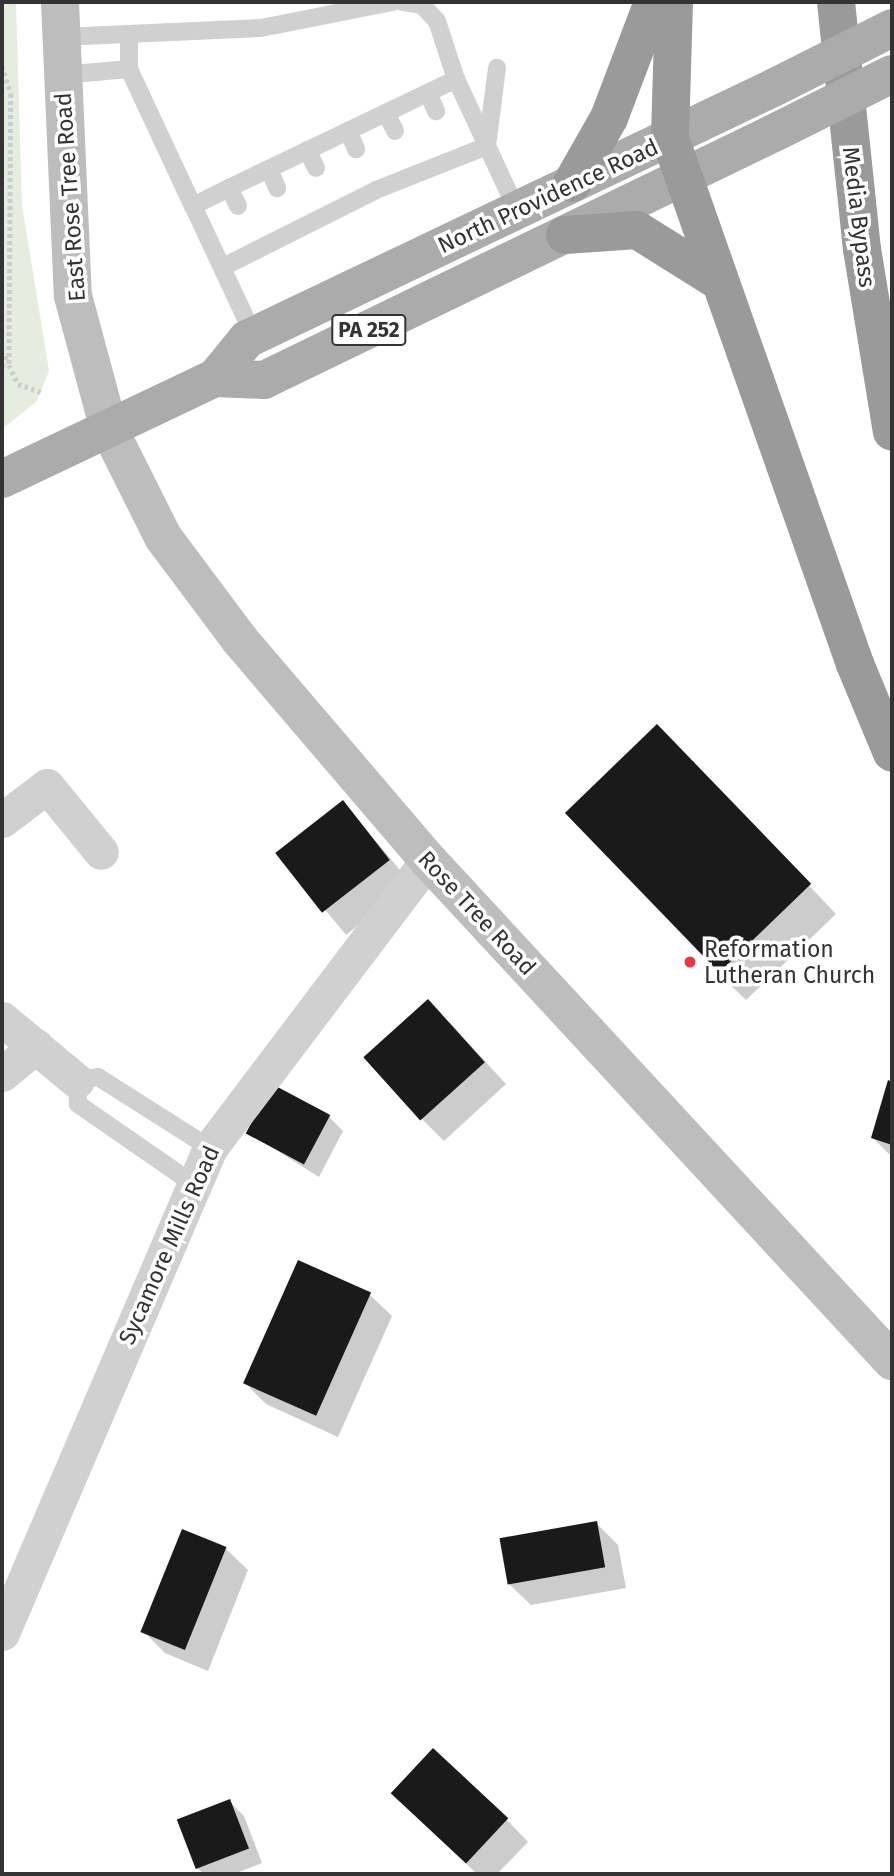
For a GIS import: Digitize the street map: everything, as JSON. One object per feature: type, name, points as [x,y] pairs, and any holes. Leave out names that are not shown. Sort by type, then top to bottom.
[{"type":"highway","points":[[572,183],[609,118],[653,2]]},
{"type":"highway","points":[[674,2],[670,138],[717,280],[892,753]]},
{"type":"highway","name":"Media Bypass","points":[[836,2],[862,249],[892,432]]},
{"type":"highway","points":[[565,235],[601,228],[638,230],[717,280]]},
{"type":"main road","name":"North Providence Road","points":[[2,480],[215,378],[254,336],[516,208],[670,138],[892,28]]},
{"type":"main road","name":"North Providence Road","points":[[215,378],[264,380],[684,178],[892,74]]},
{"type":"street","name":"East Rose Tree Road","points":[[61,19],[73,296],[109,429]]},
{"type":"street","name":"Rose Tree Road","points":[[109,429],[135,488],[197,587],[428,860],[892,1361]]},
{"type":"street","points":[[2,820],[47,786],[101,852]]},
{"type":"street","name":"Sycamore Mills Road","points":[[2,1633],[209,1148],[428,860]]},
{"type":"street","points":[[2,1019],[77,1081]]},
{"type":"street","points":[[2,1074],[36,1046]]},
{"type":"lane","points":[[61,19],[128,39],[261,28],[392,2]]},
{"type":"lane","points":[[403,2],[422,5],[437,21],[456,79],[516,208]]},
{"type":"lane","points":[[128,39],[129,69],[254,336]]},
{"type":"lane","points":[[487,146],[497,68]]},
{"type":"lane","points":[[62,75],[129,69]]},
{"type":"lane","points":[[193,206],[456,79]]},
{"type":"lane","points":[[428,93],[436,111]]},
{"type":"lane","points":[[386,113],[395,131]]},
{"type":"lane","points":[[348,131],[356,149]]},
{"type":"lane","points":[[223,267],[255,244],[373,183],[453,148],[487,146]]},
{"type":"lane","points":[[307,150],[316,168]]},
{"type":"lane","points":[[268,169],[277,188]]},
{"type":"lane","points":[[229,188],[237,206]]},
{"type":"lane","points":[[192,1183],[78,1104],[77,1081],[98,1077],[209,1148]]},
{"type":"path","points":[[2,66],[11,94],[9,351],[18,384],[41,392]]},
{"type":"path","points":[[2,366],[9,351]]},
{"type":"shaded area","points":[[2,2],[16,2],[22,205],[49,371],[37,401],[2,429]]},
{"type":"building","points":[[657,724],[811,884],[719,973],[565,813]]},
{"type":"building","points":[[343,800],[390,860],[322,913],[275,853]]},
{"type":"building","points":[[428,999],[485,1062],[420,1120],[363,1057]]},
{"type":"building","points":[[888,1080],[892,1082],[892,1145],[871,1138]]},
{"type":"building","points":[[272,1084],[330,1115],[304,1164],[246,1133]]},
{"type":"building","points":[[298,1260],[371,1293],[316,1416],[243,1383]]},
{"type":"building","points":[[597,1521],[605,1567],[508,1584],[500,1538]]},
{"type":"building","points":[[182,1529],[227,1547],[185,1650],[140,1632]]},
{"type":"building","points":[[433,1748],[508,1818],[466,1864],[391,1793]]},
{"type":"building","points":[[230,1799],[249,1848],[196,1869],[177,1819]]},
{"type":"place","name":"Reformation Lutheran Church","points":[[690,962]]}]
